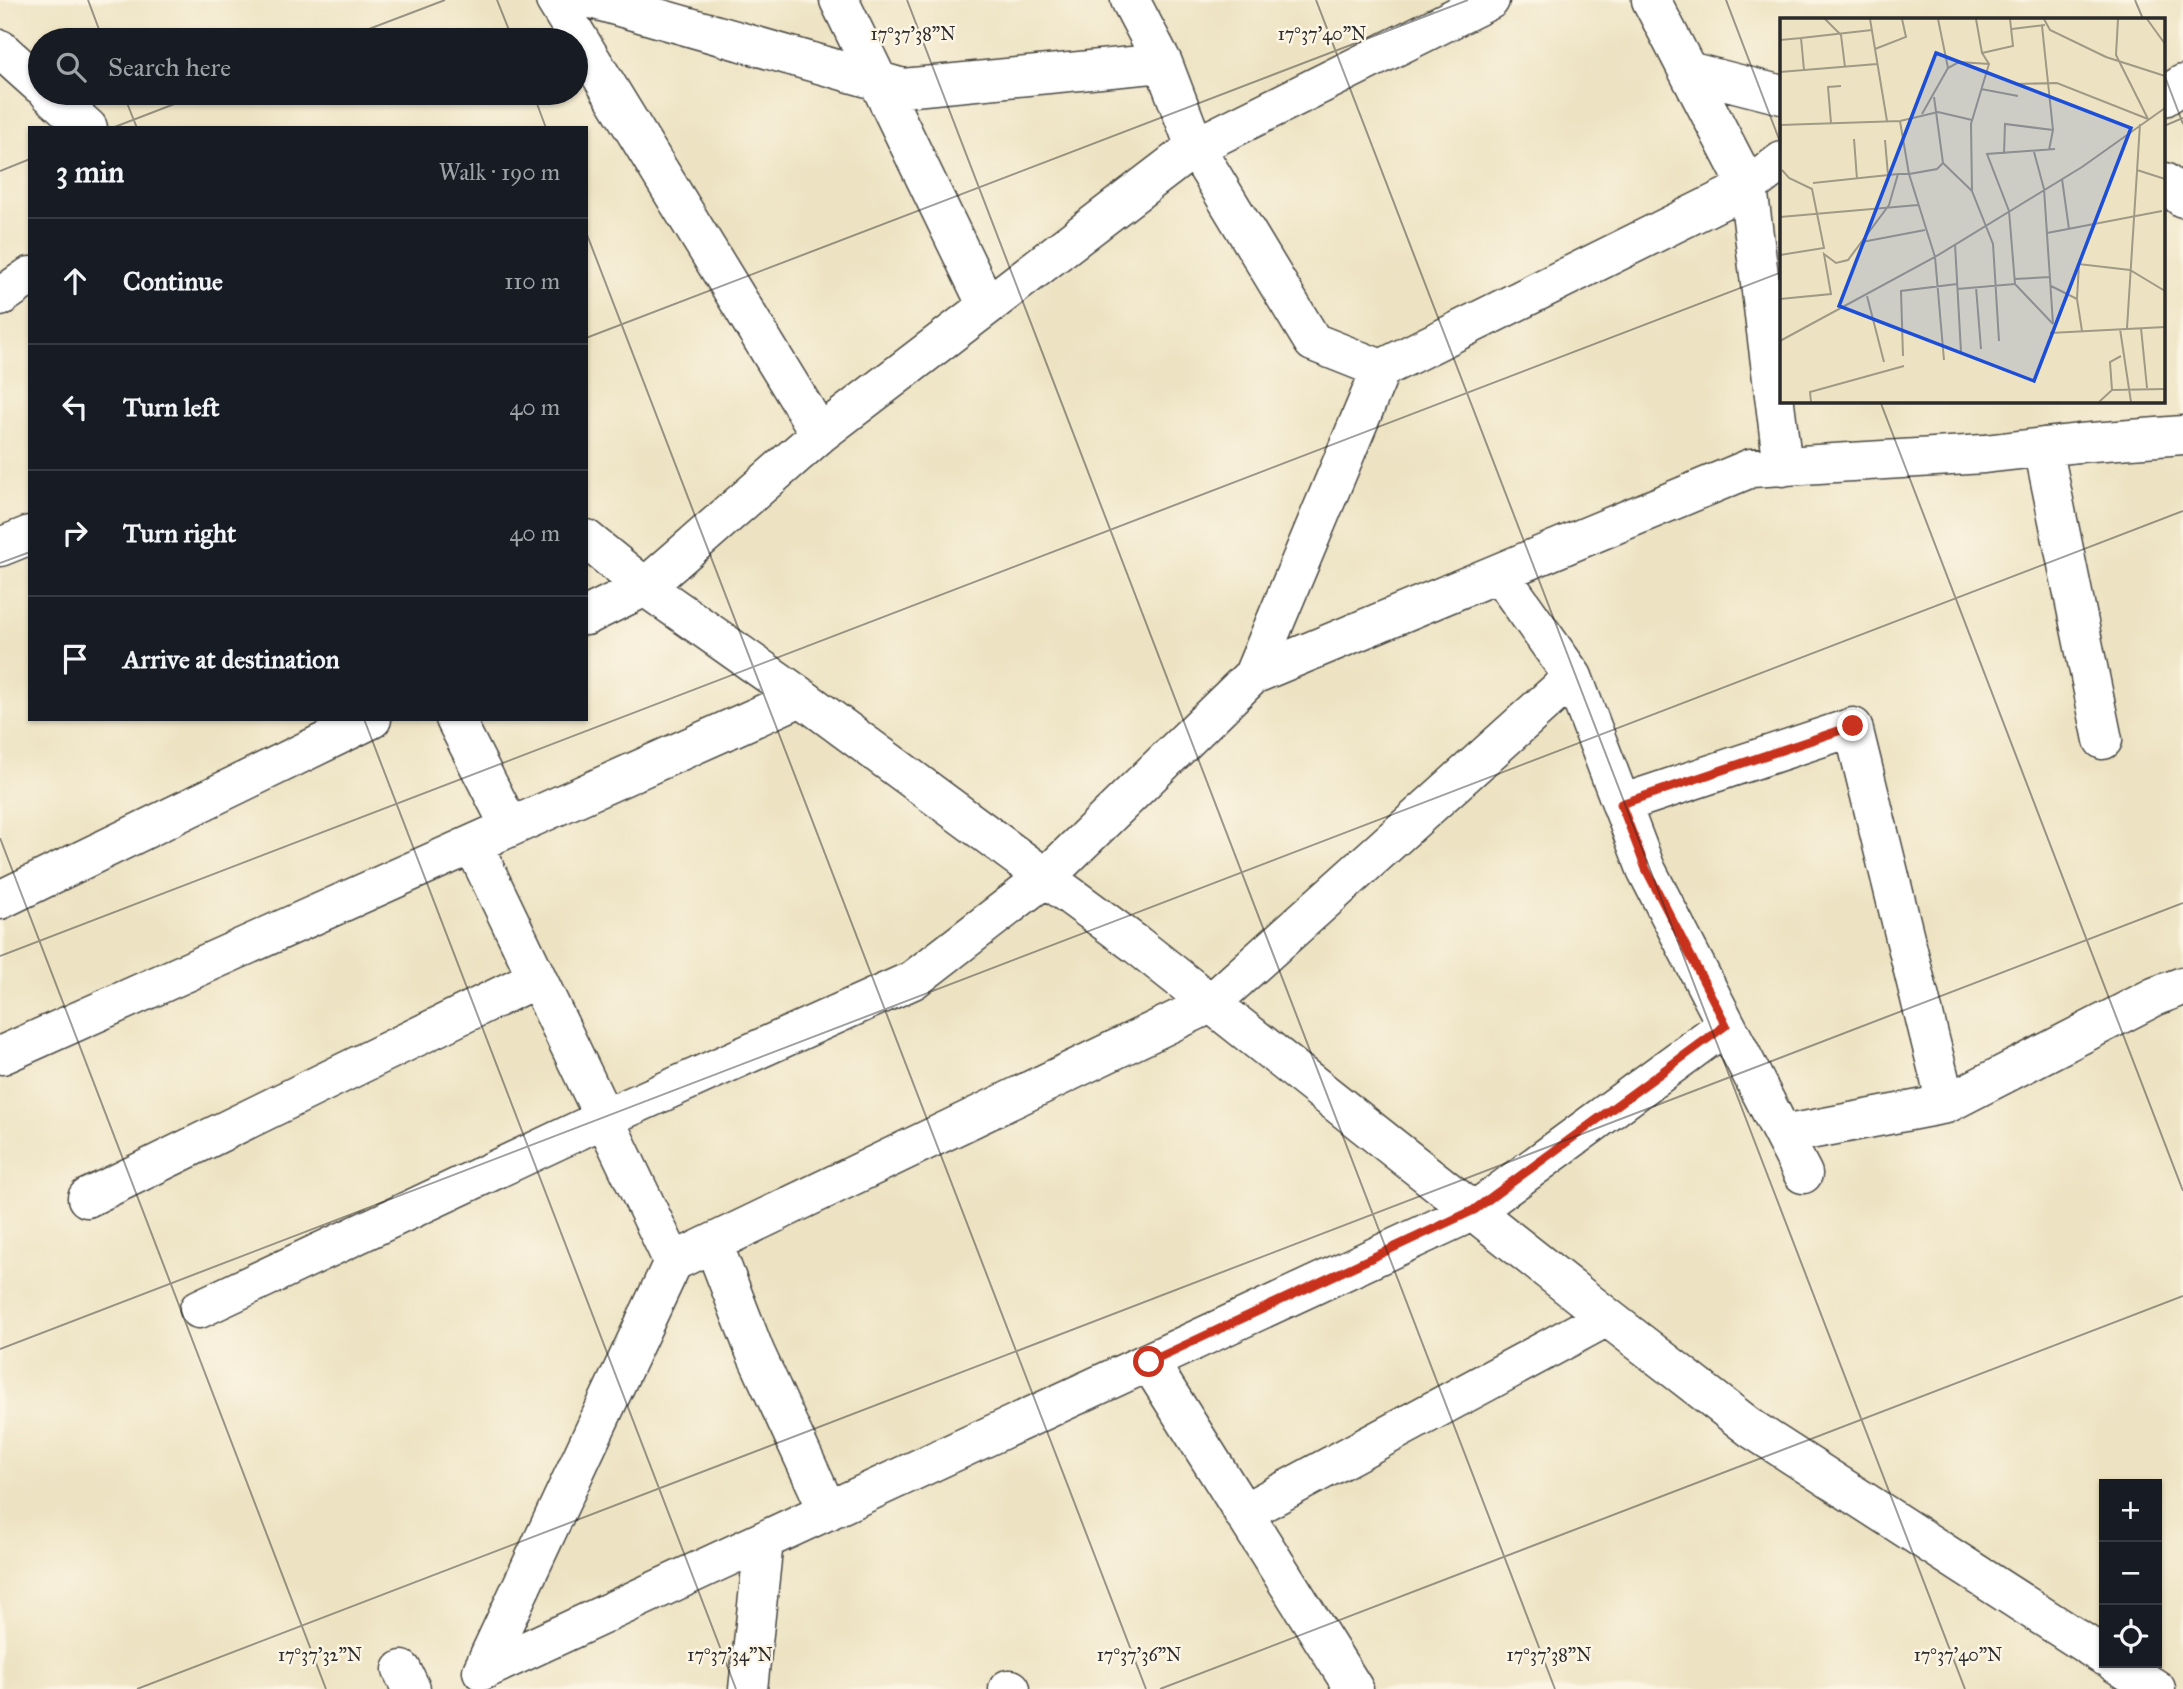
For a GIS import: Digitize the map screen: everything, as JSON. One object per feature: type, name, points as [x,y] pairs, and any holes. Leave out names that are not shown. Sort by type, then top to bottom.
[{"type":"street","points":[[555,0],[572,28]]},
{"type":"street","points":[[595,0],[904,88],[1163,63]]},
{"type":"street","points":[[839,0],[987,306]]},
{"type":"street","points":[[1130,0],[1163,63],[1195,147],[1313,342],[1381,369]]},
{"type":"street","points":[[588,615],[645,587],[820,434],[1195,147],[1490,0]]},
{"type":"street","points":[[1651,0],[1748,187],[1783,467]]},
{"type":"street","points":[[0,49],[28,74]]},
{"type":"street","points":[[588,54],[820,434]]},
{"type":"street","points":[[1688,71],[1780,94]]},
{"type":"street","points":[[2166,96],[2183,84]]},
{"type":"street","points":[[62,105],[86,126]]},
{"type":"street","points":[[1253,675],[1381,369],[1748,187],[1780,163]]},
{"type":"street","points":[[2166,184],[2183,198]]},
{"type":"street","points":[[0,297],[28,277]]},
{"type":"street","points":[[199,1309],[603,1119],[913,980],[1045,878],[1253,675],[1751,468],[1984,454],[2183,435]]},
{"type":"street","points":[[2043,447],[2103,740]]},
{"type":"street","points":[[0,547],[28,535]]},
{"type":"street","points":[[588,541],[645,587],[801,697],[1137,945],[1752,1429],[2099,1653]]},
{"type":"street","points":[[1499,573],[1573,677],[1646,869],[1803,1174]]},
{"type":"street","points":[[1573,677],[1210,1004],[673,1262],[482,1671],[1474,1210],[1726,1025]]},
{"type":"street","points":[[2,1055],[801,697]]},
{"type":"street","points":[[0,900],[368,721]]},
{"type":"street","points":[[456,721],[510,827]]},
{"type":"street","points":[[1621,804],[1853,726],[1946,1104]]},
{"type":"street","points":[[473,844],[673,1262]]},
{"type":"street","points":[[87,1198],[537,978]]},
{"type":"street","points":[[1783,1135],[1946,1104],[2156,996],[2183,986]]},
{"type":"street","points":[[713,1243],[755,1352],[828,1511]]},
{"type":"street","points":[[1243,1513],[1607,1317]]},
{"type":"street","points":[[1149,1362],[1354,1689]]},
{"type":"street","points":[[748,1689],[764,1541]]},
{"type":"street","points":[[2123,1668],[2156,1689]]},
{"type":"route","points":[[1149,1362],[1474,1210],[1726,1025],[1646,869],[1621,804],[1853,726]]}]
